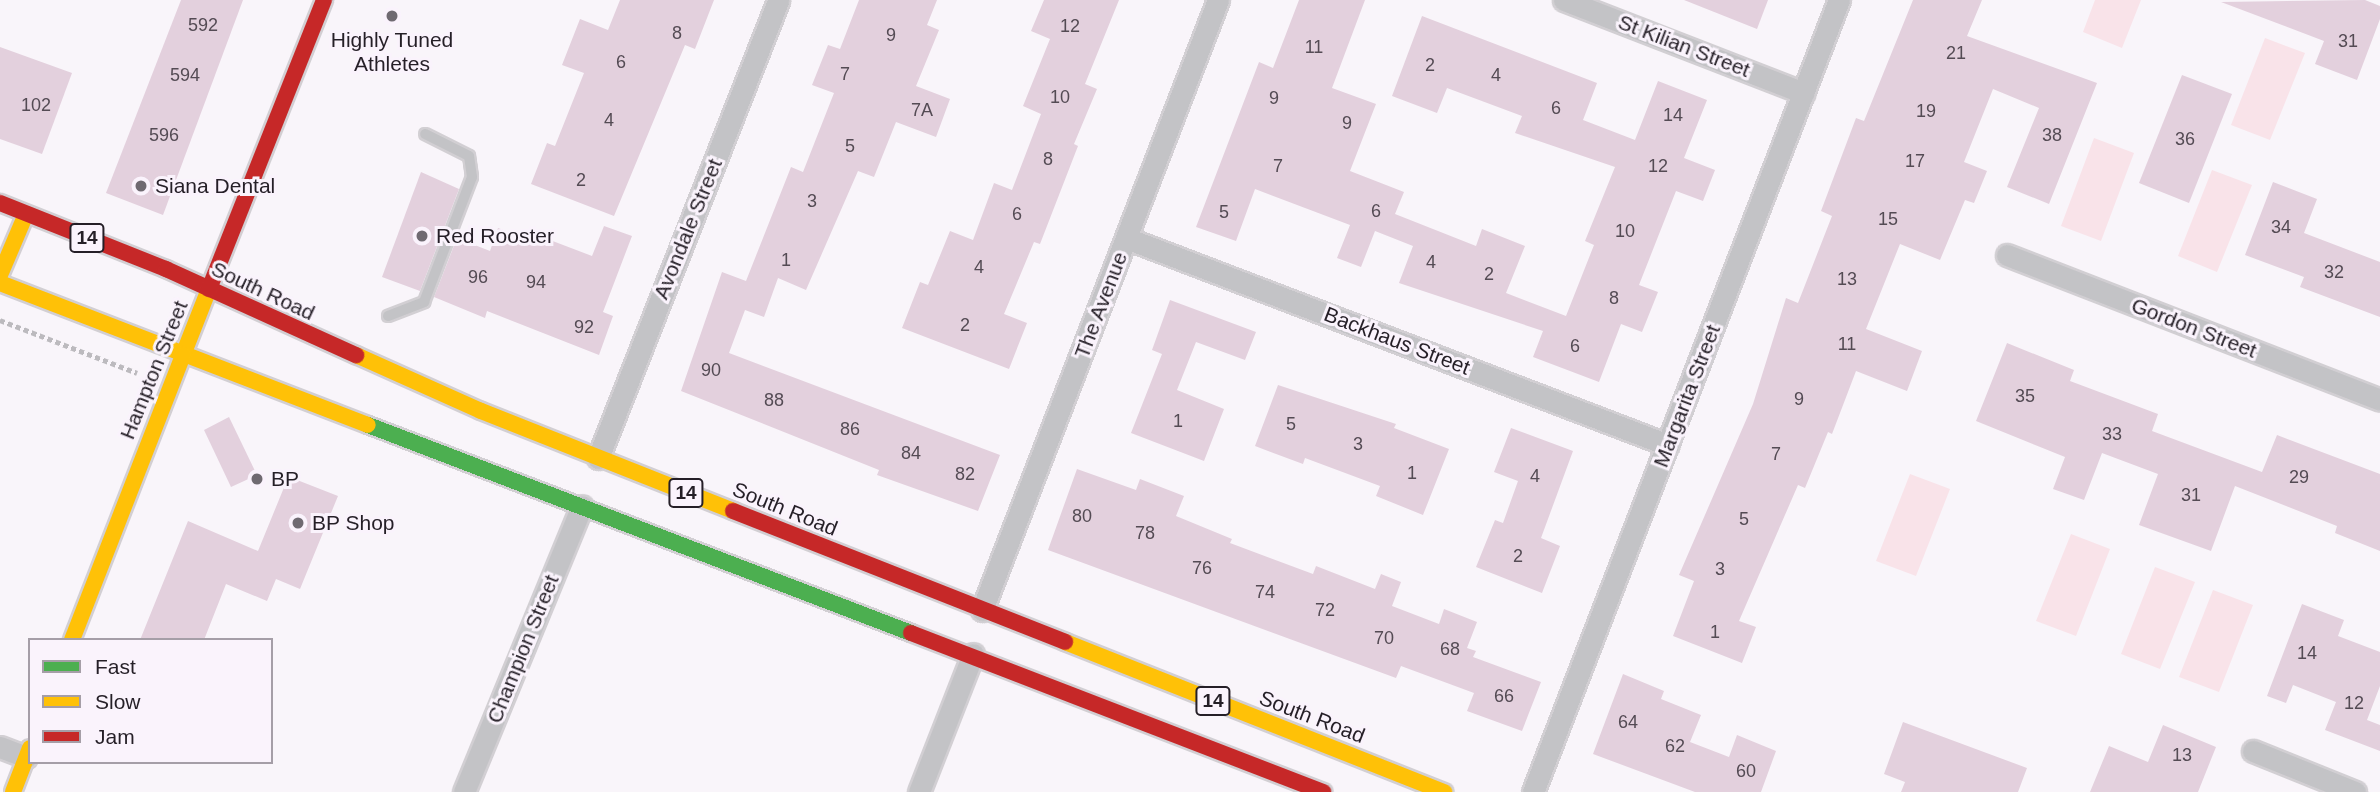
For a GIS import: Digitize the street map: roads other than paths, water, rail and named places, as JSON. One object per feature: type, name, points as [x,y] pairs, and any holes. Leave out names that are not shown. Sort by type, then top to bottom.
[{"type":"main road","name":"Hampton Street","points":[[73,638],[324,0]]},
{"type":"main road","name":"South Road","points":[[0,203],[209,289],[389,379],[598,458],[1444,792]]},
{"type":"main road","points":[[0,275],[26,214]]},
{"type":"main road","name":"14","points":[[0,283],[370,428],[973,654],[1323,792]]},
{"type":"main road","points":[[370,428],[379,406]]},
{"type":"main road","points":[[973,654],[982,610]]},
{"type":"main road","points":[[13,792],[28,753]]},
{"type":"street","name":"Avondale Street","points":[[598,458],[778,0]]},
{"type":"street","name":"The Avenue","points":[[982,610],[1218,0]]},
{"type":"street","name":"St Kilian Street","points":[[1564,0],[1804,93]]},
{"type":"street","name":"Margarita Street","points":[[1533,792],[1839,0]]},
{"type":"street","name":"Backhaus Street","points":[[1126,238],[1668,445]]},
{"type":"street","name":"Gordon Street","points":[[2007,255],[2380,400]]},
{"type":"street","name":"Champion Street","points":[[464,792],[582,506]]},
{"type":"street","points":[[919,792],[973,654]]},
{"type":"street","points":[[0,747],[28,753]]},
{"type":"street","points":[[2253,751],[2355,792]]},
{"type":"lane","points":[[388,316],[424,302],[472,177],[468,156],[425,134]]},
{"type":"place","name":"Highly Tuned Athletes","points":[[392,16]]},
{"type":"place","name":"Siana Dental","points":[[141,186]]},
{"type":"place","name":"Red Rooster","points":[[422,236]]},
{"type":"place","name":"BP","points":[[257,479]]},
{"type":"place","name":"BP Shop","points":[[298,523]]}]
